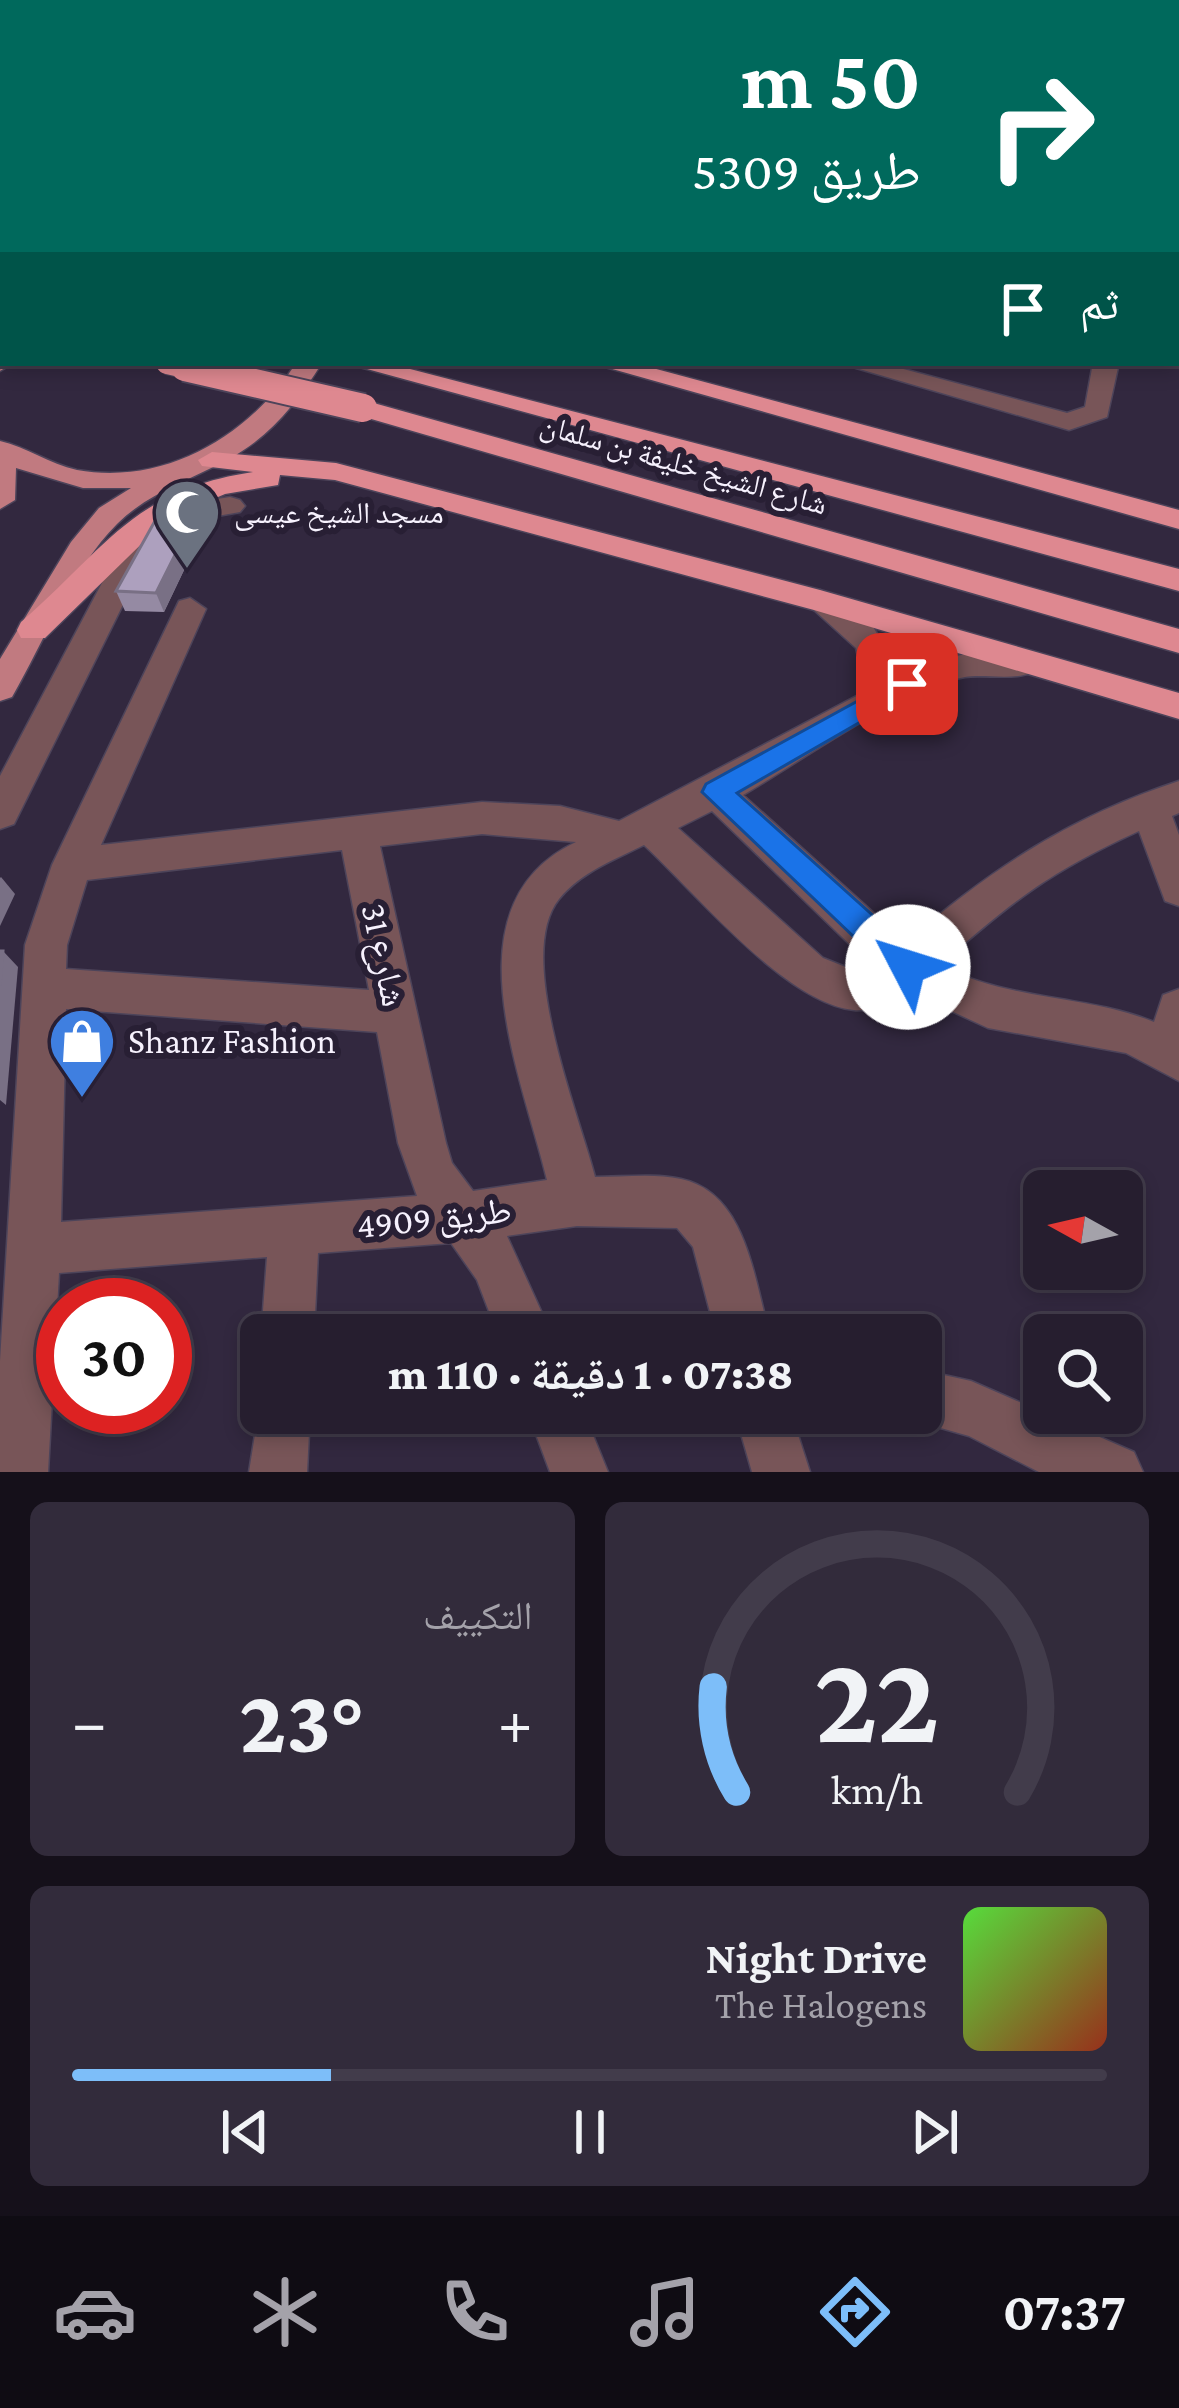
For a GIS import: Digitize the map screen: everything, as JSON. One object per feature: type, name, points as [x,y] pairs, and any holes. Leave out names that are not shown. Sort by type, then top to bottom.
[{"type":"highway","name":"شارع الشيخ خليفة بن سلمان","points":[[180,366],[363,408],[1179,641]]},
{"type":"highway","name":"شارع الشيخ خليفة بن سلمان","points":[[373,366],[1179,580]]},
{"type":"highway","points":[[616,366],[1179,520]]},
{"type":"highway","points":[[645,366],[674,380]]},
{"type":"highway","points":[[199,464],[313,468],[820,601],[1179,706]]},
{"type":"highway","points":[[33,630],[84,584],[119,538],[144,518],[204,490],[272,478],[452,503]]},
{"type":"main road","points":[[0,688],[86,542],[109,515],[199,464],[286,405],[307,366]]},
{"type":"main road","points":[[0,500],[2,450],[66,475],[123,477],[199,464]]},
{"type":"street","points":[[863,366],[1070,422],[1098,411],[1106,366]]},
{"type":"street","points":[[0,813],[141,537],[156,518],[230,506]]},
{"type":"street","points":[[820,601],[871,643],[885,680],[883,698]]},
{"type":"street","points":[[20,1472],[35,1249],[46,945],[72,865],[190,608]]},
{"type":"street","points":[[578,1201],[520,975],[520,938],[544,887],[570,863],[716,792],[933,672],[1028,662]]},
{"type":"street","points":[[716,792],[908,967],[959,997],[1006,1015],[1086,1021],[1176,1040]]},
{"type":"street","points":[[72,865],[521,818],[634,830],[824,983],[867,989],[908,967],[999,887],[1047,855],[1164,801],[1179,889]]},
{"type":"street","name":"شارع 31","points":[[358,834],[432,1176],[496,1263],[517,1314]]},
{"type":"street","points":[[44,987],[397,1013]]},
{"type":"street","name":"طريق 4909","points":[[35,1249],[465,1217],[578,1201],[663,1201],[696,1211],[716,1234],[737,1314]]},
{"type":"street","points":[[288,1314],[294,1232]]},
{"type":"street","points":[[942,1399],[1114,1472]]},
{"type":"street","points":[[278,1472],[281,1434]]},
{"type":"street","points":[[564,1434],[579,1472]]},
{"type":"street","points":[[770,1434],[781,1472]]},
{"type":"building","points":[[201,503],[156,593],[116,591],[161,510]]},
{"type":"place","name":"مسجد الشيخ عيسى","points":[[187,571]]},
{"type":"place","name":"Shanz Fashion","points":[[82,1100]]},
{"type":"route","points":[[907,684],[716,792],[908,967]]}]
